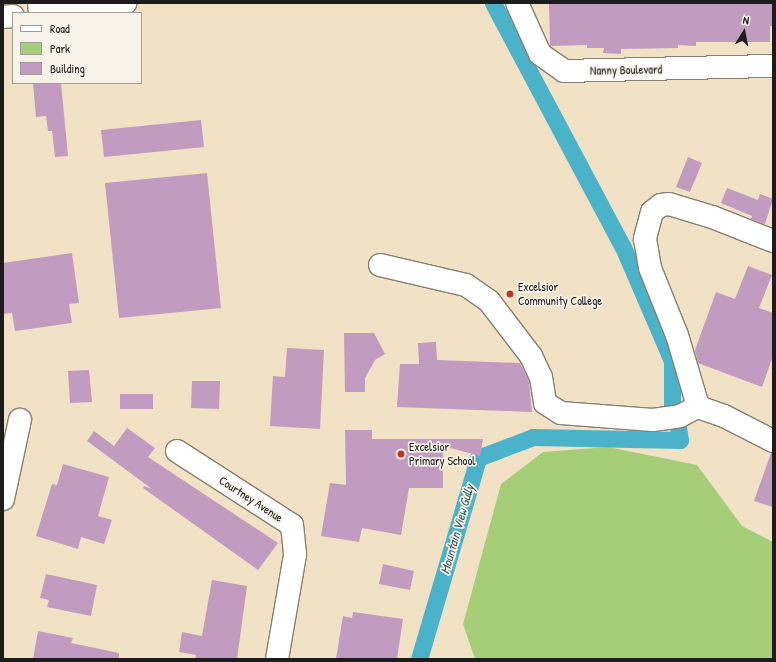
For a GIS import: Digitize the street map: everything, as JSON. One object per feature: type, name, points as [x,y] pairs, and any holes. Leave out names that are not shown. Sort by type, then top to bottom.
[{"type":"street","points":[[62,12],[125,3]]},
{"type":"street","name":"Nanny Boulevard","points":[[516,3],[540,54],[564,71],[773,66]]},
{"type":"street","points":[[772,439],[699,406],[677,335],[650,268],[645,239],[652,212],[662,205],[676,205],[773,241]]},
{"type":"street","points":[[380,265],[466,285],[489,301],[531,356],[541,377],[545,403],[561,413],[653,420],[680,416],[699,406]]},
{"type":"street","points":[[3,499],[20,420]]},
{"type":"street","name":"Courtney Avenue","points":[[177,451],[292,525],[295,555],[277,659]]},
{"type":"green space","points":[[608,447],[697,465],[742,526],[773,542],[773,659],[475,659],[463,624],[501,484],[543,452]]},
{"type":"building","points":[[549,3],[773,3],[773,26],[770,26],[770,42],[696,42],[696,46],[678,45],[678,48],[621,49],[621,54],[603,53],[604,48],[587,48],[587,45],[550,46]]},
{"type":"building","points":[[33,84],[61,84],[68,156],[55,157],[52,131],[48,131],[46,116],[36,117]]},
{"type":"building","points":[[201,120],[204,147],[104,157],[101,130]]},
{"type":"building","points":[[688,157],[702,163],[690,192],[676,187]]},
{"type":"building","points":[[207,173],[221,308],[119,318],[105,183]]},
{"type":"building","points":[[727,188],[758,200],[760,194],[773,199],[765,224],[751,219],[752,216],[721,203]]},
{"type":"building","points":[[72,253],[79,303],[69,304],[72,323],[15,331],[12,313],[3,314],[3,263]]},
{"type":"building","points":[[748,266],[772,275],[759,308],[773,313],[773,356],[762,387],[698,363],[695,350],[716,292],[735,299]]},
{"type":"building","points":[[344,333],[374,333],[385,354],[375,360],[365,378],[365,392],[345,392]]},
{"type":"building","points":[[436,342],[437,360],[520,363],[529,381],[532,412],[397,407],[400,364],[419,364],[418,343]]},
{"type":"building","points":[[287,348],[324,350],[320,429],[270,426],[273,376],[285,377]]},
{"type":"building","points":[[89,370],[92,402],[70,403],[68,371]]},
{"type":"building","points":[[192,381],[220,381],[219,409],[191,408]]},
{"type":"building","points":[[120,394],[153,394],[153,409],[120,409]]},
{"type":"building","points":[[127,428],[155,448],[148,457],[278,543],[258,570],[143,488],[144,486],[152,489],[87,441],[94,431],[114,446]]},
{"type":"building","points":[[345,430],[372,430],[372,439],[483,439],[480,456],[443,446],[443,488],[409,488],[401,535],[362,528],[359,542],[321,536],[330,483],[346,485]]},
{"type":"building","points":[[771,453],[773,453],[773,507],[754,501]]},
{"type":"building","points":[[63,464],[109,477],[98,516],[112,520],[104,544],[81,537],[78,549],[36,536],[52,484],[57,485]]},
{"type":"building","points":[[383,564],[414,571],[410,590],[379,584]]},
{"type":"building","points":[[46,574],[97,585],[91,616],[47,607],[49,600],[40,598]]},
{"type":"building","points":[[212,580],[247,586],[237,659],[195,659],[196,655],[179,652],[182,632],[202,636]]},
{"type":"building","points":[[353,612],[403,619],[397,659],[336,659],[343,616],[352,618]]},
{"type":"building","points":[[38,631],[73,638],[71,643],[119,653],[119,659],[33,659]]},
{"type":"waterway","points":[[493,3],[623,247],[672,361],[672,411]]},
{"type":"waterway","name":"Mountain View Gully","points":[[419,659],[478,458],[533,437],[680,440],[677,421]]},
{"type":"place","name":"Excelsior Community College","points":[[510,294]]},
{"type":"place","name":"Excelsior Primary School","points":[[401,454]]}]
